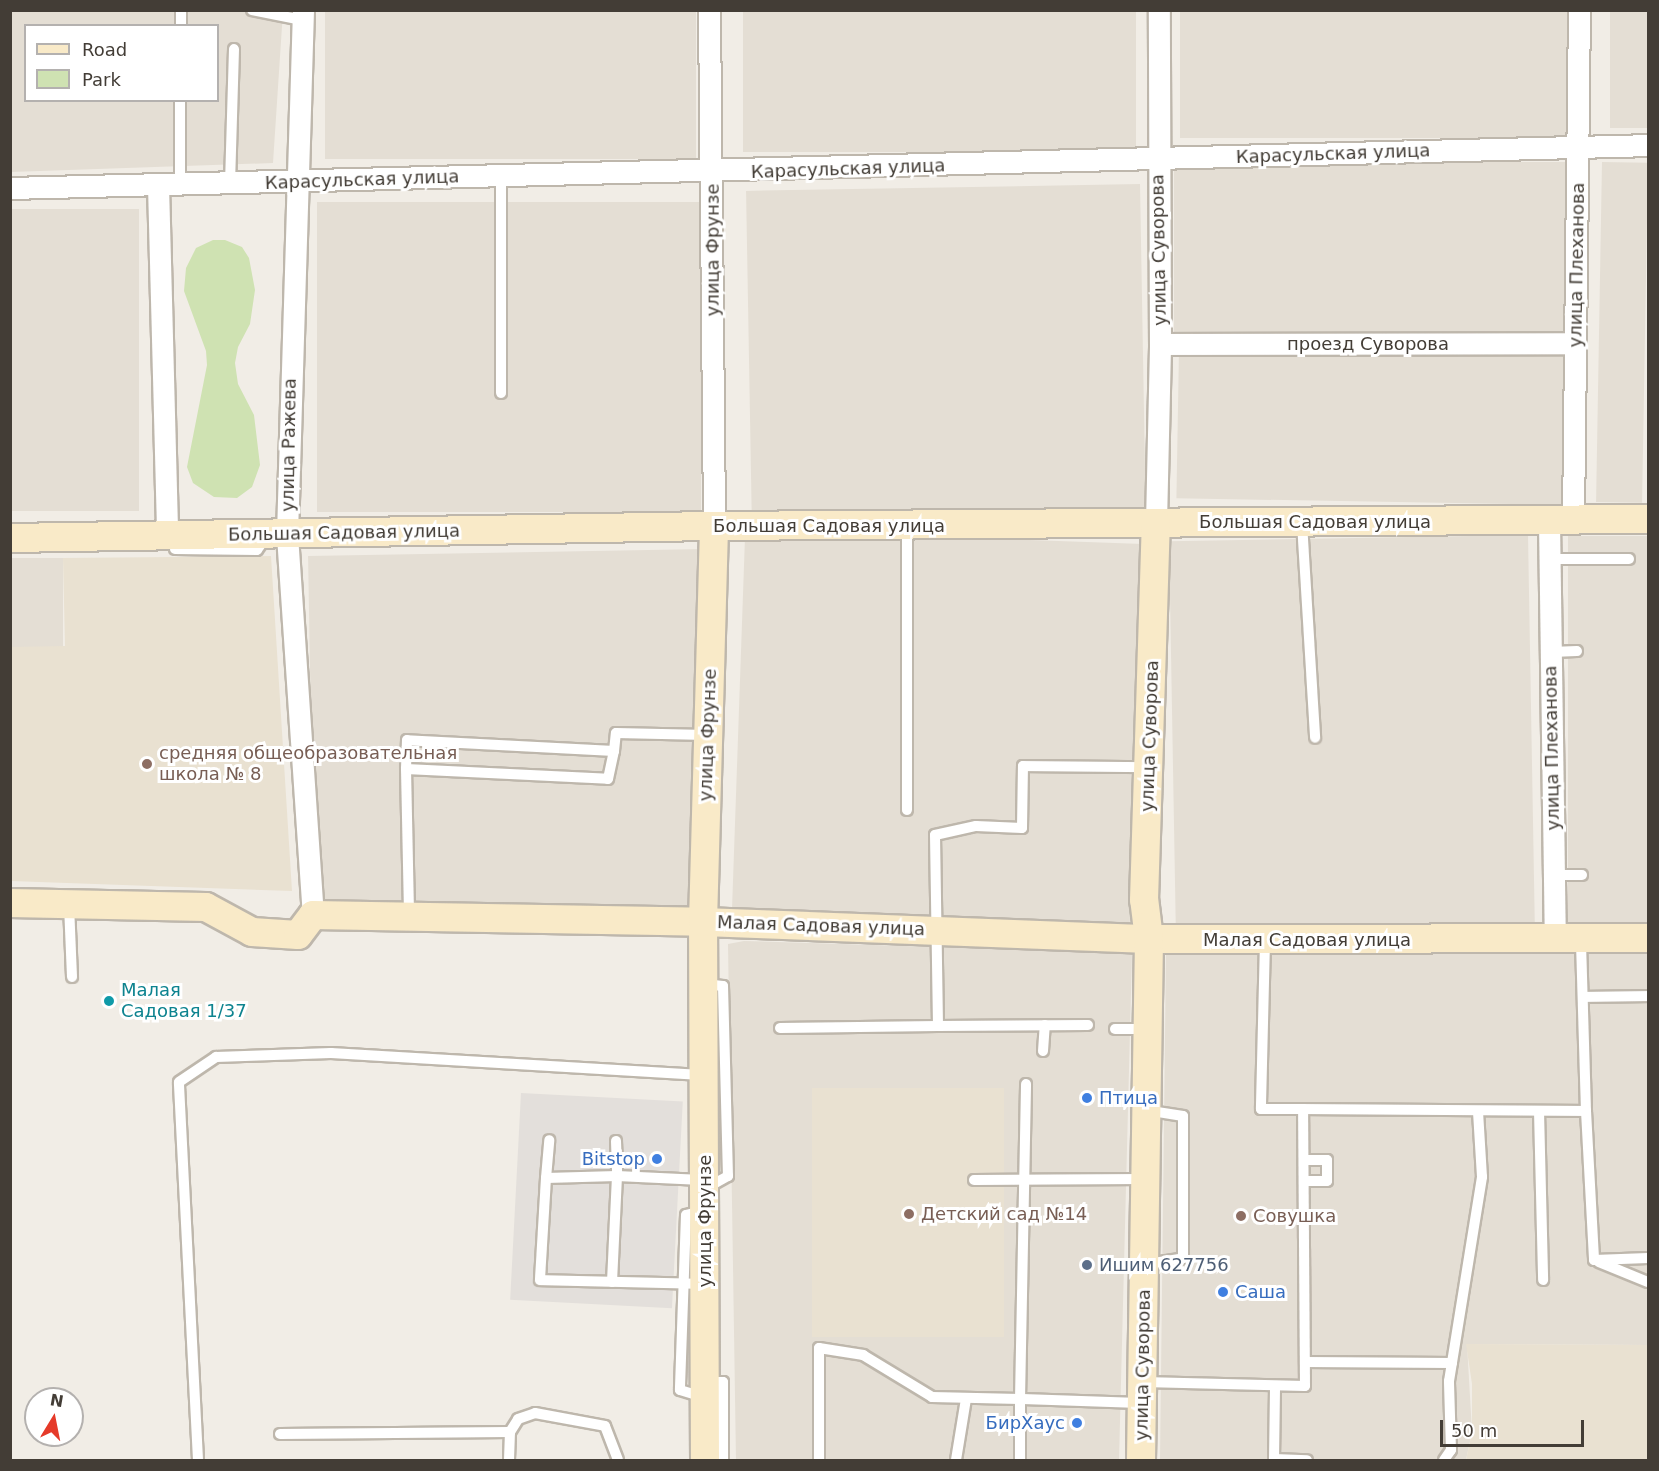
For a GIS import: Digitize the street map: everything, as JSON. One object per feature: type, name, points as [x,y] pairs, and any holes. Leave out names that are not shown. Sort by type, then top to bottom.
[{"type":"street","name":"улица Фрунзе","points":[[705,1461],[706,1390],[695,1284],[706,1193],[704,1075],[714,1021],[704,984],[703,922],[714,526],[709,10]]},
{"type":"street","name":"улица Суворова","points":[[1141,1461],[1149,939],[1144,900],[1154,754],[1160,345],[1159,10]]},
{"type":"street","name":"улица Плеханова","points":[[1568,940],[1554,875],[1550,559],[1561,521],[1575,343],[1579,10]]},
{"type":"street","name":"улица Ражева","points":[[302,15],[277,535],[313,915]]},
{"type":"street","name":"Карасульская улица","points":[[10,188],[712,172],[1578,146],[1648,146]]},
{"type":"street","points":[[158,185],[160,536]]},
{"type":"street","name":"проезд Суворова","points":[[1160,345],[1575,343]]},
{"type":"street","name":"Большая Садовая улица","points":[[10,538],[714,526],[1648,519]]},
{"type":"street","points":[[10,903],[206,907],[252,932],[298,934],[313,915]]},
{"type":"street","name":"Малая Садовая улица","points":[[313,915],[703,922],[1149,939],[1265,941],[1648,938]]},
{"type":"lane","points":[[252,10],[302,15]]},
{"type":"lane","points":[[230,184],[234,50]]},
{"type":"lane","points":[[180,102],[180,185]]},
{"type":"lane","points":[[501,176],[501,393]]},
{"type":"lane","points":[[1302,522],[1315,738]]},
{"type":"lane","points":[[907,526],[907,810]]},
{"type":"lane","points":[[1550,559],[1629,559]]},
{"type":"lane","points":[[1551,652],[1577,651]]},
{"type":"lane","points":[[406,769],[608,779],[616,733],[707,735]]},
{"type":"lane","points":[[409,916],[407,740],[614,752]]},
{"type":"lane","points":[[938,1026],[934,930],[935,835],[976,826],[1022,828],[1023,766],[1154,754]]},
{"type":"lane","points":[[1554,875],[1582,875]]},
{"type":"lane","points":[[69,904],[72,977]]},
{"type":"lane","points":[[1568,940],[1583,997],[1586,1112],[1594,1260]]},
{"type":"lane","points":[[1265,941],[1261,1109],[1586,1112]]},
{"type":"lane","points":[[1583,997],[1648,996]]},
{"type":"lane","points":[[546,1178],[617,1176],[706,1193],[728,1176],[714,1021]]},
{"type":"lane","points":[[1043,1051],[1046,1025]]},
{"type":"lane","points":[[780,1028],[1088,1025]]},
{"type":"lane","points":[[1116,1029],[1148,1029]]},
{"type":"lane","points":[[198,1461],[179,1082],[216,1058],[331,1053],[704,1075]]},
{"type":"lane","points":[[1020,1461],[1022,1177],[1026,1084]]},
{"type":"lane","points":[[819,1461],[819,1348],[863,1355],[932,1397],[1020,1399],[1305,1386],[1303,1109]]},
{"type":"lane","points":[[1145,1264],[1183,1258],[1183,1116],[1147,1110]]},
{"type":"lane","points":[[1444,1461],[1451,1450],[1452,1363],[1482,1177],[1478,1110]]},
{"type":"lane","points":[[1539,1111],[1544,1280]]},
{"type":"lane","points":[[549,1140],[540,1280],[695,1284]]},
{"type":"lane","points":[[612,1282],[617,1176],[616,1141]]},
{"type":"lane","points":[[1304,1160],[1327,1160],[1327,1181],[1304,1181]]},
{"type":"lane","points":[[974,1180],[1022,1177],[1146,1179]]},
{"type":"lane","points":[[1594,1260],[1648,1258]]},
{"type":"lane","points":[[1594,1260],[1648,1282]]},
{"type":"lane","points":[[1305,1362],[1452,1363]]},
{"type":"lane","points":[[706,1390],[723,1382],[723,1461]]},
{"type":"lane","points":[[1275,1386],[1274,1460],[1307,1461]]},
{"type":"lane","points":[[956,1461],[966,1399]]},
{"type":"lane","points":[[509,1461],[510,1432],[518,1419],[535,1413],[605,1426],[618,1461]]},
{"type":"lane","points":[[280,1434],[510,1432]]},
{"type":"shaded area","points":[[10,11],[283,11],[273,163],[11,172]]},
{"type":"shaded area","points":[[325,11],[696,11],[696,159],[325,159]]},
{"type":"shaded area","points":[[743,11],[1136,11],[1136,152],[743,152]]},
{"type":"shaded area","points":[[1180,11],[1567,11],[1567,138],[1180,138]]},
{"type":"shaded area","points":[[1610,11],[1648,11],[1648,128],[1610,128]]},
{"type":"shaded area","points":[[1174,162],[1567,162],[1567,339],[1174,339]]},
{"type":"shaded area","points":[[1602,162],[1648,163],[1642,503],[1596,502]]},
{"type":"shaded area","points":[[1140,184],[1146,510],[752,517],[746,191]]},
{"type":"shaded area","points":[[317,202],[701,202],[701,512],[317,512]]},
{"type":"shaded area","points":[[11,209],[139,209],[139,511],[11,511]]},
{"type":"shaded area","points":[[1179,346],[1565,353],[1562,505],[1176,498]]},
{"type":"shaded area","points":[[745,530],[1143,544],[1130,925],[732,911]]},
{"type":"shaded area","points":[[1528,535],[1535,923],[1176,929],[1169,541]]},
{"type":"shaded area","points":[[1568,536],[1648,536],[1648,923],[1568,923]]},
{"type":"shaded area","points":[[705,549],[711,909],[314,916],[308,556]]},
{"type":"shaded area","name":"средняя общеобразовательная школа № 8","points":[[271,556],[292,891],[11,881],[11,647],[65,646],[63,558]]},
{"type":"shaded area","points":[[10,558],[63,558],[63,647],[10,647]]},
{"type":"shaded area","points":[[744,941],[1132,953],[1119,1460],[736,1460],[728,944]]},
{"type":"shaded area","points":[[1166,953],[1648,954],[1648,1345],[1467,1344],[1472,1432],[1466,1460],[1160,1460]]},
{"type":"shaded area","name":"Детский сад №14","points":[[812,1088],[1004,1088],[1004,1337],[812,1337]]},
{"type":"shaded area","points":[[521,1093],[683,1101],[672,1308],[510,1300]]},
{"type":"shaded area","points":[[1466,1344],[1648,1345],[1648,1460],[1466,1460],[1472,1432],[1472,1384]]},
{"type":"green space","points":[[213,240],[225,240],[242,247],[249,258],[255,290],[250,324],[238,347],[235,363],[238,384],[254,415],[260,465],[252,487],[237,498],[214,497],[193,483],[187,467],[207,365],[206,351],[184,291],[186,268],[196,248]]},
{"type":"place","name":"средняя общеобразовательная школа № 8","points":[[147,764]]},
{"type":"place","name":"Малая Садовая 1/37","points":[[109,1001]]},
{"type":"place","name":"Птица","points":[[1087,1098]]},
{"type":"place","name":"Bitstop","points":[[657,1159]]},
{"type":"place","name":"Детский сад №14","points":[[909,1214]]},
{"type":"place","name":"Совушка","points":[[1241,1216]]},
{"type":"place","name":"Ишим 627756","points":[[1087,1265]]},
{"type":"place","name":"Саша","points":[[1223,1292]]},
{"type":"place","name":"БирХаус","points":[[1077,1423]]}]
